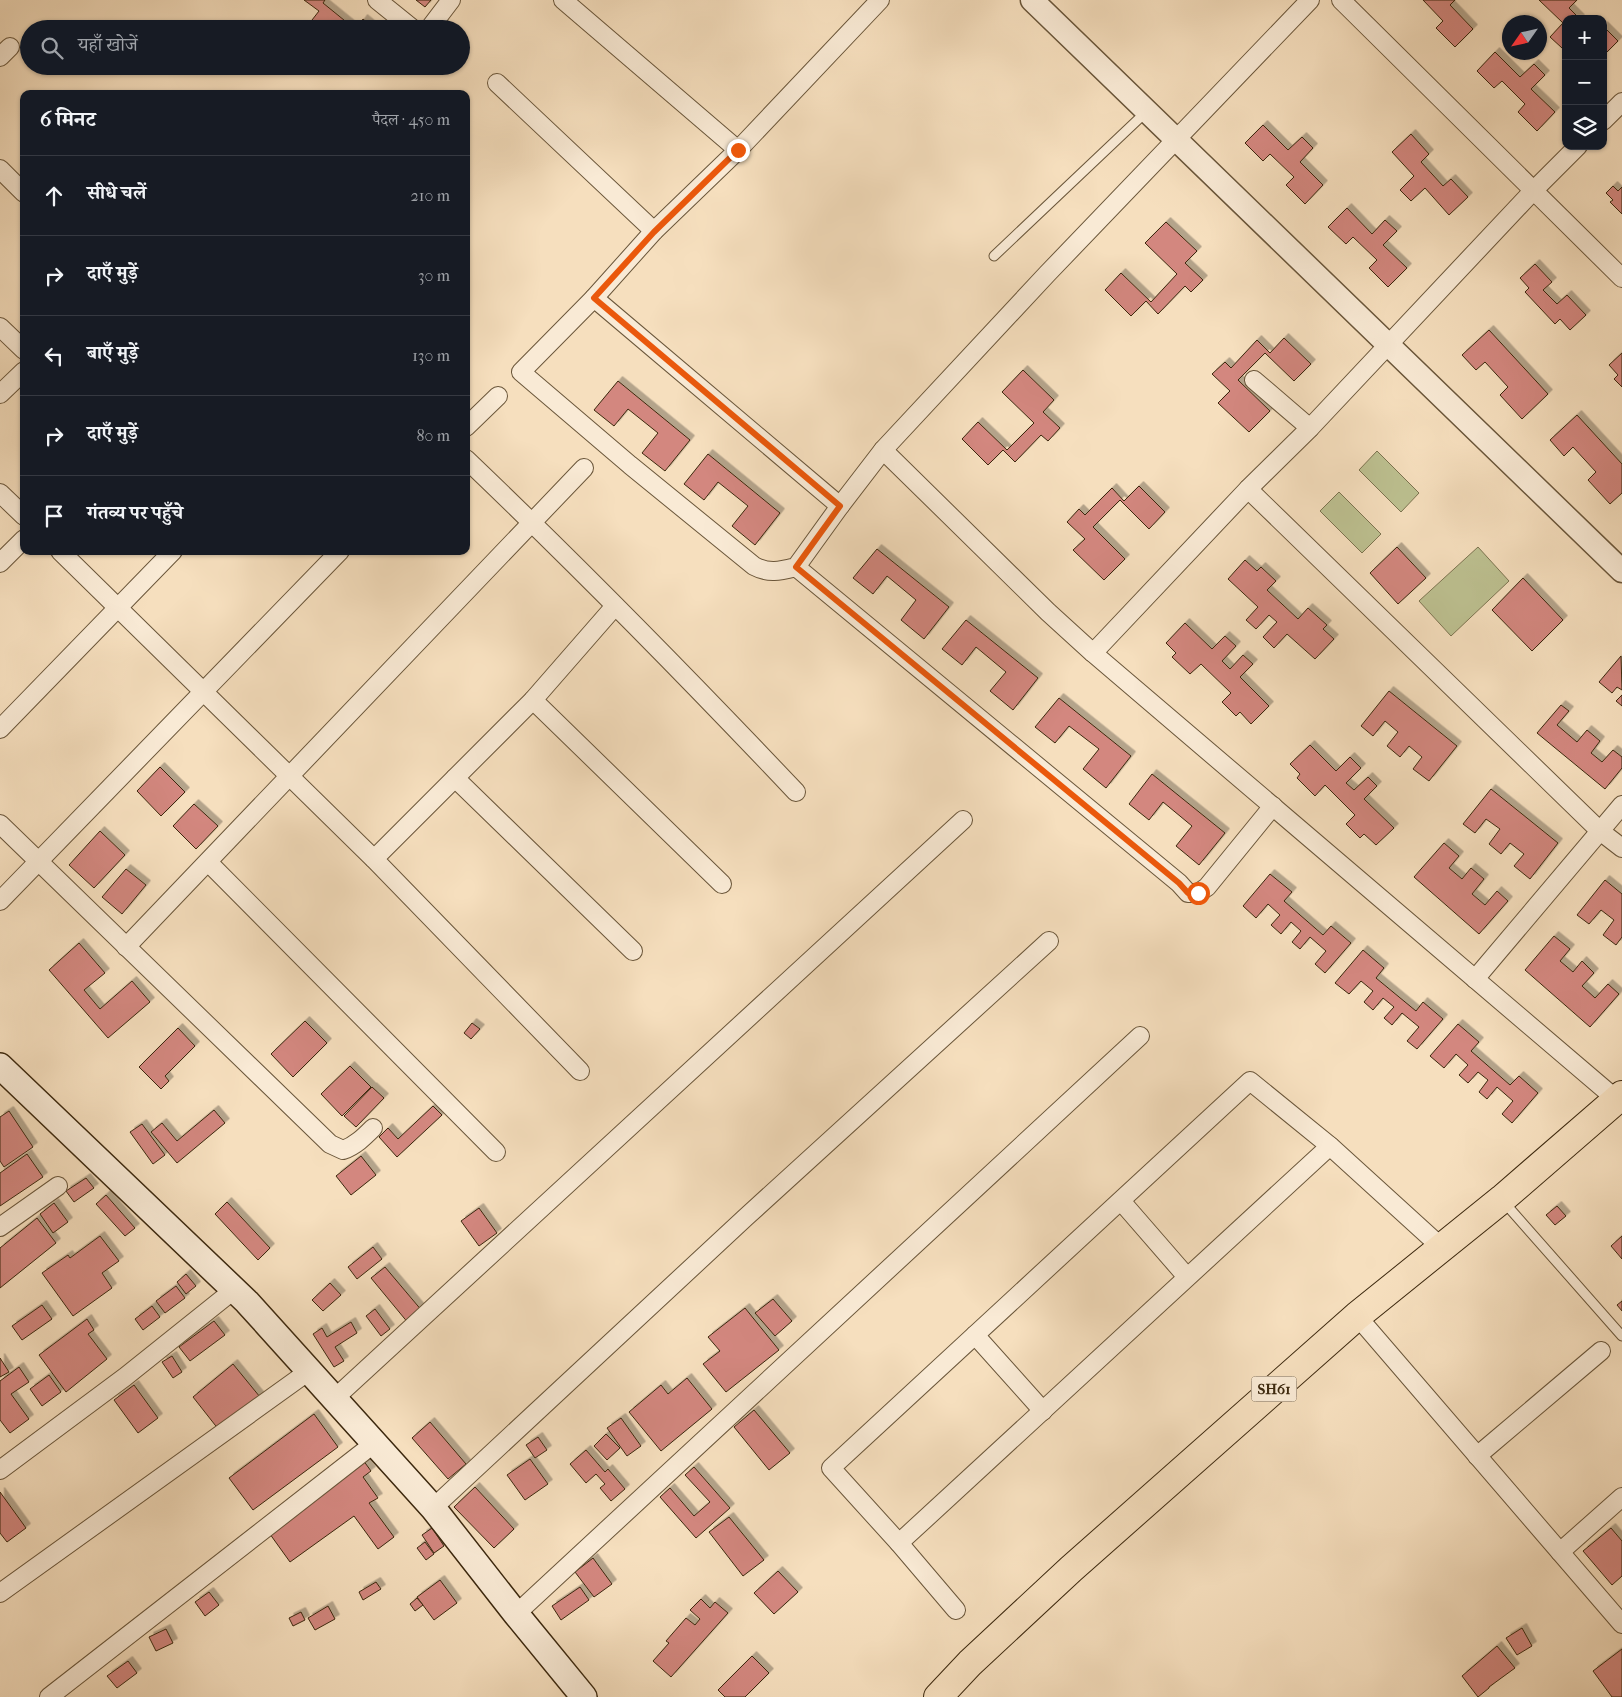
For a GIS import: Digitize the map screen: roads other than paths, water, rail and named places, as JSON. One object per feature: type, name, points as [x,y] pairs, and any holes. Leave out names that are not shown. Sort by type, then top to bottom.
[{"type":"main road","points":[[0,1066],[235,1289],[376,1442],[433,1508],[577,1695]]},
{"type":"main road","name":"SH61","points":[[938,1697],[970,1663],[1070,1569],[1357,1316],[1502,1199],[1619,1097]]},
{"type":"street","points":[[377,0],[402,20]]},
{"type":"street","points":[[436,20],[451,0]]},
{"type":"street","points":[[563,0],[738,150]]},
{"type":"street","points":[[880,0],[738,150],[654,232],[594,298],[521,372],[630,465],[754,566],[770,572],[796,567],[840,506],[884,450],[1041,281],[1310,0]]},
{"type":"street","points":[[1032,0],[1622,571]]},
{"type":"street","points":[[1341,0],[1622,278]]},
{"type":"street","points":[[497,83],[654,232]]},
{"type":"street","points":[[1607,117],[1622,102]]},
{"type":"street","points":[[1094,653],[1248,489],[1310,428],[1574,150]]},
{"type":"street","points":[[0,169],[20,189]]},
{"type":"street","points":[[594,298],[840,506]]},
{"type":"street","points":[[0,327],[20,346]]},
{"type":"street","points":[[0,394],[20,375]]},
{"type":"street","points":[[1254,380],[1310,428]]},
{"type":"street","points":[[470,423],[498,396]]},
{"type":"street","points":[[884,450],[1048,612],[1094,653],[1475,979],[1619,1097]]},
{"type":"street","points":[[470,462],[615,606],[796,792]]},
{"type":"street","points":[[126,947],[584,468]]},
{"type":"street","points":[[1248,489],[1600,831],[1622,848]]},
{"type":"street","points":[[0,493],[20,512]]},
{"type":"street","points":[[0,563],[20,543]]},
{"type":"street","points":[[64,555],[289,778],[374,859],[580,1071]]},
{"type":"street","points":[[0,729],[169,555]]},
{"type":"street","points":[[0,902],[336,555]]},
{"type":"street","points":[[796,567],[1179,883],[1188,893],[1198,893],[1207,887],[1273,806]]},
{"type":"street","points":[[374,859],[533,700],[615,606]]},
{"type":"street","points":[[533,700],[722,884]]},
{"type":"street","points":[[455,778],[633,951]]},
{"type":"street","points":[[1475,979],[1622,805]]},
{"type":"street","points":[[335,1398],[963,820]]},
{"type":"street","points":[[0,824],[330,1144],[338,1149],[349,1148],[373,1128]]},
{"type":"street","points":[[208,862],[496,1152]]},
{"type":"street","points":[[433,1508],[746,1217],[1049,941]]},
{"type":"street","points":[[516,1614],[1140,1036]]},
{"type":"street","points":[[956,1610],[831,1468],[1250,1081],[1330,1146],[1441,1248]]},
{"type":"street","points":[[899,1543],[1330,1146]]},
{"type":"street","points":[[0,1227],[58,1186]]},
{"type":"street","points":[[1121,1201],[1187,1276]]},
{"type":"street","points":[[0,1470],[125,1377],[235,1289]]},
{"type":"street","points":[[1357,1316],[1622,1624]]},
{"type":"street","points":[[975,1336],[1043,1411]]},
{"type":"street","points":[[1477,1456],[1601,1351]]},
{"type":"street","points":[[0,1593],[309,1371]]},
{"type":"street","points":[[49,1697],[376,1442]]},
{"type":"street","points":[[1560,1552],[1622,1497]]},
{"type":"lane","points":[[994,256],[1147,112]]},
{"type":"lane","points":[[1502,1199],[1622,1336]]}]
